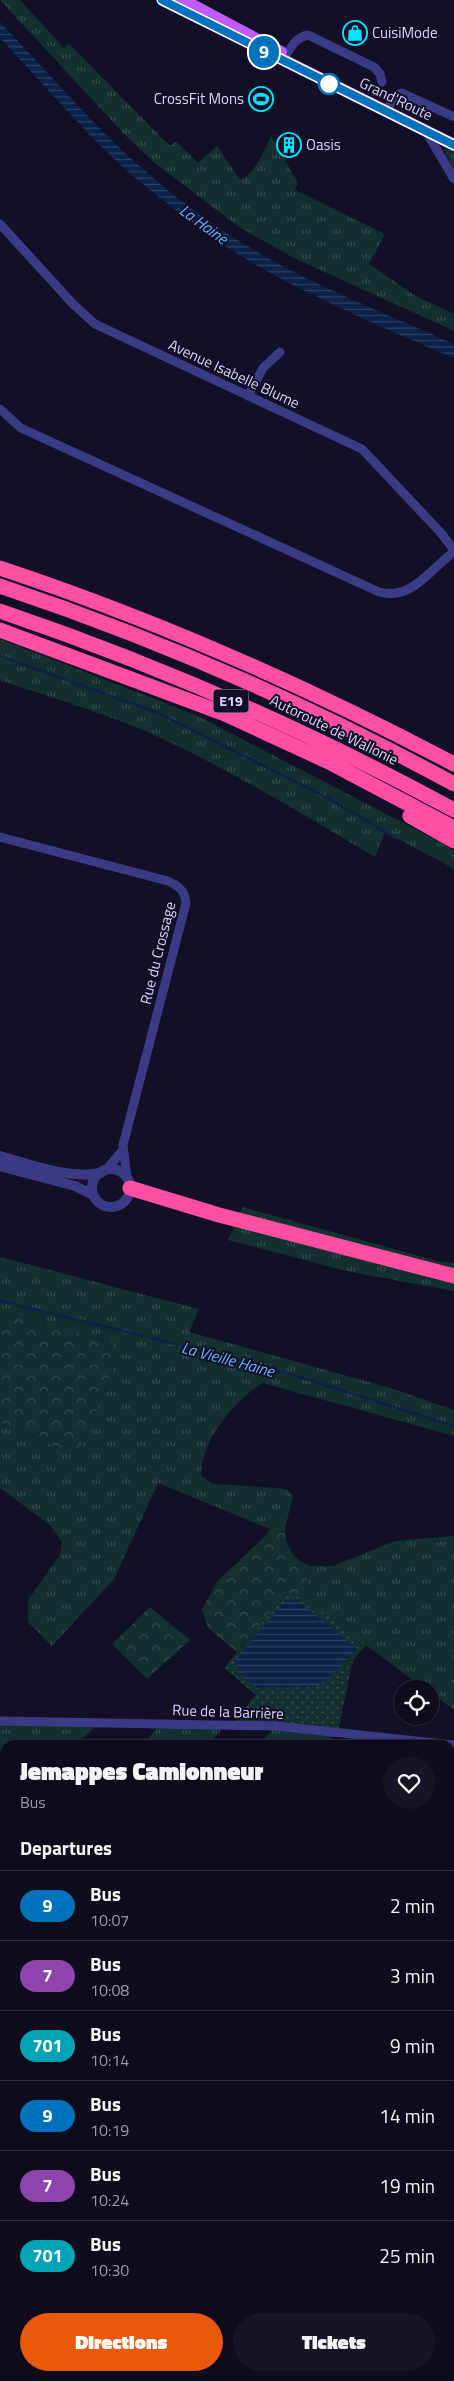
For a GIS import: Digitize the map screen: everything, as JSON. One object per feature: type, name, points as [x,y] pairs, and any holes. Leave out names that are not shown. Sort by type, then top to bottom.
[{"type":"highway","points":[[0,560],[52,585]]},
{"type":"highway","points":[[0,568],[52,585],[155,624],[254,666],[360,714],[454,764]]},
{"type":"highway","name":"Autoroute de Wallonie","points":[[0,586],[149,641],[245,682],[351,730],[454,784]]},
{"type":"highway","name":"Autoroute de Wallonie","points":[[0,611],[131,660],[237,703],[337,750],[454,810]]},
{"type":"highway","points":[[0,630],[225,714],[331,763],[454,828]]},
{"type":"highway","points":[[194,704],[395,807],[454,841]]},
{"type":"highway","points":[[129,1183],[228,1217],[454,1276]]},
{"type":"main road","name":"Grand'Route","points":[[163,0],[454,145]]},
{"type":"main road","name":"Grand'Route","points":[[183,0],[286,55],[454,136]]},
{"type":"street","points":[[286,55],[293,43],[302,36],[308,35],[374,67],[380,74],[382,82]]},
{"type":"street","points":[[389,106],[397,94],[402,93],[454,117]]},
{"type":"street","points":[[427,133],[454,179]]},
{"type":"street","name":"Avenue Isabelle Blume","points":[[0,224],[78,309],[95,324],[366,452],[441,533],[454,551],[411,589],[396,594],[379,592],[34,434],[22,428],[0,409]]},
{"type":"street","points":[[248,396],[263,368],[280,352]]},
{"type":"street","name":"Rue du Crossage","points":[[0,836],[168,882],[177,885],[185,897],[186,903],[123,1150]]},
{"type":"street","points":[[123,1150],[129,1183],[127,1200],[112,1207],[100,1204],[94,1195],[93,1182],[123,1150]]},
{"type":"street","points":[[0,1156],[69,1174],[85,1176],[103,1171],[118,1171],[129,1183]]},
{"type":"street","points":[[0,1166],[75,1186],[94,1195]]},
{"type":"street","name":"Rue de la Barrière","points":[[0,1721],[276,1726],[407,1740]]},
{"type":"green space","points":[[0,0],[20,0],[64,48],[69,44],[170,146],[176,141],[198,163],[217,146],[240,180],[255,167],[271,136],[298,183],[295,190],[385,234],[369,264],[416,296],[454,314],[454,331],[292,257],[239,227],[156,164],[126,136]]},
{"type":"green space","points":[[445,148],[454,152],[454,170],[444,150]]},
{"type":"green space","points":[[0,639],[196,715],[440,842],[454,851],[454,870],[385,832],[375,857],[245,781],[165,740],[104,715],[0,680]]},
{"type":"green space","points":[[242,1207],[437,1261],[454,1263],[454,1269],[239,1215]]},
{"type":"green space","points":[[236,1223],[454,1280],[454,1291],[346,1271],[228,1240]]},
{"type":"green space","points":[[0,1257],[199,1309],[189,1332],[387,1387],[454,1410],[454,1436],[263,1383],[241,1400],[221,1423],[207,1449],[202,1463],[201,1476],[213,1484],[288,1490],[293,1497],[285,1527],[273,1525],[270,1529],[158,1483],[114,1579],[52,1646],[28,1622],[28,1600],[60,1555],[62,1542],[50,1525],[0,1488],[0,1423],[77,1456],[123,1346],[0,1311]]},
{"type":"green space","points":[[0,1311],[123,1346],[77,1456],[0,1423]]},
{"type":"green space","points":[[273,1525],[285,1527],[288,1546],[291,1551],[298,1559],[310,1566],[305,1579],[310,1584],[311,1590],[302,1597],[287,1592],[237,1652],[208,1628],[202,1609],[218,1581],[266,1535]]},
{"type":"green space","points":[[454,1536],[454,1710],[439,1699],[439,1680],[413,1680],[302,1597],[311,1590],[305,1579],[310,1566],[333,1566],[395,1541]]},
{"type":"green space","points":[[287,1592],[302,1597],[367,1645],[353,1660],[338,1732],[231,1725],[256,1695],[224,1668]]},
{"type":"green space","points":[[150,1607],[190,1640],[147,1679],[112,1644]]},
{"type":"green space","points":[[0,1721],[98,1724],[81,1740],[0,1740]]},
{"type":"green space","points":[[161,1724],[223,1725],[220,1732],[213,1740],[147,1740]]},
{"type":"green space","points":[[276,1726],[338,1732],[330,1740],[263,1740]]},
{"type":"water","name":"La Haine","points":[[0,22],[107,136],[161,185],[196,212],[232,237],[288,269],[454,344],[454,358],[369,321],[285,281],[227,247],[172,208],[120,164],[84,129],[0,38]]},
{"type":"water","points":[[297,1600],[357,1649],[328,1679],[316,1687],[257,1688],[239,1672],[236,1663],[237,1658],[285,1601]]},
{"type":"waterway","points":[[0,656],[158,713],[322,795],[396,838]]},
{"type":"waterway","name":"La Vieille Haine","points":[[0,1301],[225,1356],[306,1379],[454,1426]]},
{"type":"bus line","name":"9","points":[[162,0],[337,89],[454,145]]},
{"type":"place","name":"CuisiMode","points":[[355,33]]},
{"type":"place","name":"CrossFit Mons","points":[[261,99]]},
{"type":"place","name":"Oasis","points":[[289,145]]}]
